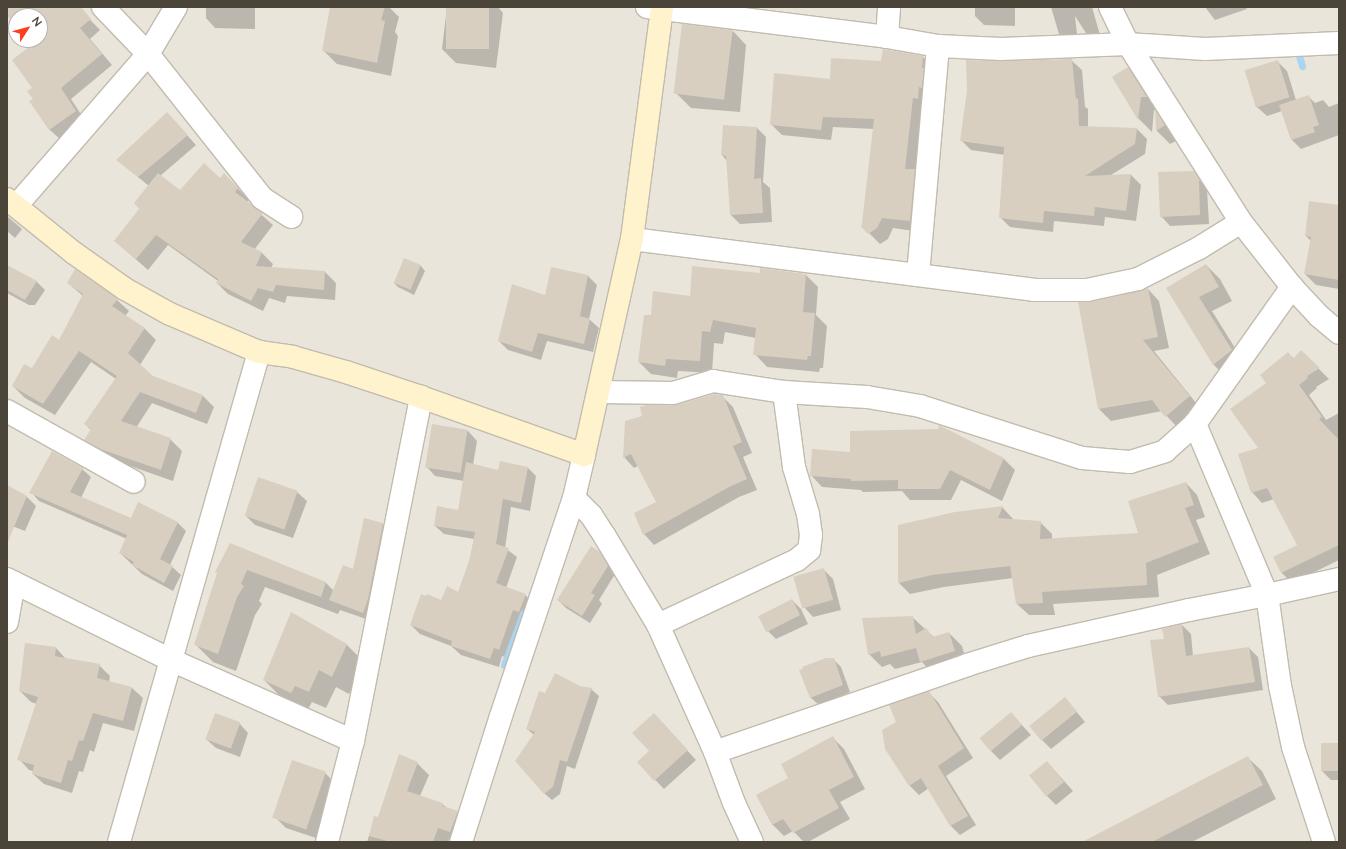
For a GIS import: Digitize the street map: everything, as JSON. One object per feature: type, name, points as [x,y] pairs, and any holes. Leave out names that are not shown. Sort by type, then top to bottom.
[{"type":"street","points":[[103,7],[148,54],[262,198],[292,217]]},
{"type":"street","points":[[176,7],[148,54],[12,203],[74,253],[125,289],[170,314],[259,352],[293,357],[346,372],[584,455]]},
{"type":"street","points":[[887,37],[889,7]]},
{"type":"street","points":[[1110,7],[1128,44],[1241,222],[1292,287],[1339,333]]},
{"type":"street","points":[[461,842],[500,719],[574,498],[599,392],[632,239],[657,8],[887,37],[938,46],[1001,49],[1128,44],[1205,49],[1339,43]]},
{"type":"street","points":[[918,275],[938,46]]},
{"type":"street","points":[[632,239],[1034,290],[1088,290],[1138,279],[1199,248],[1241,222]]},
{"type":"street","points":[[599,392],[674,393],[713,381],[784,392],[867,397],[920,406],[1082,458],[1130,462],[1165,451],[1195,424],[1292,287]]},
{"type":"street","points":[[119,842],[259,352]]},
{"type":"street","points":[[658,625],[797,560],[809,550],[811,534],[808,514],[794,467],[784,392]]},
{"type":"street","points":[[327,842],[353,741],[421,397]]},
{"type":"street","points":[[7,411],[134,482]]},
{"type":"street","points":[[1195,424],[1267,595],[1280,686],[1292,747],[1324,842]]},
{"type":"street","points":[[574,498],[591,515],[658,625],[715,752],[734,803],[752,842]]},
{"type":"street","points":[[715,752],[967,665],[1028,646],[1189,610],[1339,579]]},
{"type":"street","points":[[7,622],[11,581],[171,660],[353,741]]},
{"type":"shaded area","points":[[7,7],[1339,7],[1339,842],[7,842]]},
{"type":"building","points":[[7,7],[81,7],[91,19],[80,28],[102,54],[61,88],[76,111],[49,130],[29,101],[33,99],[27,91],[32,88],[12,60],[28,48],[48,48],[48,8],[8,8],[8,17]]},
{"type":"building","points":[[330,7],[385,7],[381,20],[385,21],[377,63],[322,51]]},
{"type":"building","points":[[446,7],[489,7],[489,49],[446,49]]},
{"type":"building","points":[[682,24],[733,30],[724,100],[673,93]]},
{"type":"building","points":[[883,49],[923,56],[922,68],[924,68],[922,88],[919,87],[918,99],[913,98],[905,169],[915,169],[910,221],[882,218],[877,228],[868,234],[861,227],[874,119],[823,117],[821,130],[770,125],[774,73],[830,79],[831,58],[881,61]]},
{"type":"building","points":[[1072,59],[1076,99],[1078,98],[1079,126],[1137,128],[1135,144],[1085,176],[1131,174],[1126,211],[1095,207],[1094,216],[1044,211],[1043,223],[999,218],[1004,147],[960,141],[967,90],[966,60],[1001,61]]},
{"type":"building","points":[[1278,60],[1289,97],[1256,108],[1245,70]]},
{"type":"building","points":[[1128,67],[1147,97],[1141,97],[1138,120],[1112,77]]},
{"type":"building","points":[[1309,95],[1319,125],[1313,127],[1315,132],[1291,140],[1279,105]]},
{"type":"building","points":[[1155,109],[1165,125],[1156,131]]},
{"type":"building","points":[[167,112],[188,135],[138,177],[116,160]]},
{"type":"building","points":[[723,125],[757,127],[754,179],[761,178],[763,213],[730,215],[726,156],[721,155]]},
{"type":"building","points":[[204,163],[220,178],[224,173],[238,188],[235,192],[263,213],[241,242],[262,252],[256,266],[325,271],[324,290],[276,285],[273,292],[258,288],[251,301],[216,283],[218,279],[156,235],[136,259],[114,241],[139,209],[134,203],[158,173],[180,190]]},
{"type":"building","points":[[1194,171],[1199,178],[1200,215],[1160,217],[1158,172]]},
{"type":"building","points":[[1309,201],[1339,205],[1339,280],[1304,274],[1311,237],[1305,236]]},
{"type":"building","points":[[404,258],[421,265],[411,290],[394,283]]},
{"type":"building","points":[[1206,264],[1219,287],[1199,297],[1232,350],[1213,365],[1166,288]]},
{"type":"building","points":[[7,265],[37,281],[25,300],[7,290]]},
{"type":"building","points":[[692,266],[760,273],[760,268],[806,274],[803,312],[815,313],[811,356],[808,356],[807,360],[753,355],[756,328],[713,320],[710,332],[702,331],[700,361],[666,359],[665,366],[638,362],[644,315],[651,315],[653,291],[690,296]]},
{"type":"building","points":[[551,267],[588,275],[580,316],[590,319],[584,344],[538,333],[532,352],[498,341],[512,284],[545,295]]},
{"type":"building","points":[[75,269],[118,299],[112,306],[145,328],[128,353],[153,376],[203,395],[196,413],[140,392],[121,421],[171,438],[161,470],[100,449],[84,440],[91,429],[84,424],[117,376],[79,351],[43,404],[12,386],[24,364],[32,368],[52,335],[59,340],[83,294],[67,283]]},
{"type":"building","points":[[1148,288],[1158,337],[1143,340],[1190,396],[1165,417],[1152,400],[1098,409],[1078,302],[1090,302],[1141,291]]},
{"type":"building","points":[[1301,350],[1320,368],[1307,376],[1308,378],[1299,385],[1322,417],[1319,419],[1339,440],[1339,545],[1281,573],[1273,557],[1297,545],[1267,488],[1251,493],[1238,454],[1258,448],[1230,409],[1266,383],[1260,375],[1288,352],[1293,359]]},
{"type":"building","points":[[715,394],[723,395],[742,442],[733,446],[747,479],[729,487],[643,535],[634,513],[656,502],[631,454],[623,458],[625,421],[642,416],[640,407],[646,405],[676,405]]},
{"type":"building","points":[[432,424],[468,430],[461,473],[425,467]]},
{"type":"building","points":[[939,425],[1004,458],[990,490],[950,470],[940,489],[898,489],[898,480],[851,481],[851,479],[810,476],[812,449],[850,452],[850,431],[938,429]]},
{"type":"building","points":[[52,451],[83,468],[70,492],[131,518],[138,502],[178,522],[160,559],[173,566],[164,583],[132,565],[134,562],[119,553],[127,535],[29,493]]},
{"type":"building","points":[[500,461],[528,467],[521,503],[503,499],[496,544],[509,548],[496,583],[526,594],[519,612],[513,610],[499,650],[494,648],[490,659],[451,646],[452,641],[410,625],[421,594],[426,596],[427,594],[441,600],[447,586],[458,592],[470,558],[475,532],[434,526],[437,506],[458,510],[466,462],[498,470]]},
{"type":"building","points":[[258,477],[298,491],[284,529],[245,516]]},
{"type":"building","points":[[1186,482],[1194,505],[1185,508],[1199,542],[1146,563],[1147,585],[1042,592],[1043,603],[1016,604],[1010,566],[932,575],[898,583],[898,525],[955,512],[1003,506],[998,518],[1041,521],[1040,539],[1138,533],[1128,501]]},
{"type":"building","points":[[7,485],[27,496],[7,544]]},
{"type":"building","points":[[364,518],[383,523],[368,599],[363,613],[329,600],[343,565],[353,569]]},
{"type":"building","points":[[230,543],[326,582],[321,597],[247,570],[241,584],[244,586],[237,597],[218,654],[194,645],[217,573],[215,572]]},
{"type":"building","points":[[591,546],[600,552],[608,566],[591,593],[595,595],[582,616],[557,600]]},
{"type":"building","points":[[824,568],[833,600],[802,609],[793,577]]},
{"type":"building","points":[[792,599],[800,615],[766,632],[758,616]]},
{"type":"building","points":[[291,612],[347,644],[332,677],[319,670],[309,692],[295,686],[291,693],[263,680]]},
{"type":"building","points":[[913,616],[916,634],[926,628],[933,637],[949,632],[955,651],[920,662],[916,648],[881,657],[880,651],[868,655],[862,618]]},
{"type":"building","points":[[1182,624],[1186,656],[1249,647],[1255,682],[1158,697],[1150,640],[1164,639],[1162,629]]},
{"type":"building","points":[[25,643],[56,647],[55,656],[100,664],[97,678],[132,687],[123,721],[93,713],[83,741],[79,740],[72,761],[68,760],[61,783],[32,774],[34,765],[17,760],[38,697],[19,691]]},
{"type":"building","points":[[826,658],[834,658],[843,685],[810,698],[799,670],[803,669],[802,667]]},
{"type":"building","points":[[555,673],[580,686],[592,688],[567,762],[560,760],[553,787],[544,794],[515,761],[535,732],[526,729],[539,691],[545,693]]},
{"type":"building","points":[[929,691],[964,748],[938,766],[968,816],[950,826],[921,778],[909,786],[885,749],[882,730],[896,722],[889,705]]},
{"type":"building","points":[[1065,697],[1077,712],[1041,741],[1029,726]]},
{"type":"building","points":[[1011,712],[1022,725],[991,751],[980,738]]},
{"type":"building","points":[[215,713],[240,722],[231,749],[205,739]]},
{"type":"building","points":[[654,713],[688,750],[654,781],[637,762],[649,751],[632,733]]},
{"type":"building","points":[[833,736],[854,777],[829,790],[839,808],[793,833],[783,819],[772,825],[756,795],[788,778],[781,764]]},
{"type":"building","points":[[1321,743],[1339,743],[1339,771],[1321,771]]},
{"type":"building","points":[[399,754],[418,762],[407,791],[443,803],[442,806],[458,811],[450,832],[438,828],[433,842],[391,842],[369,836],[374,816],[378,817]]},
{"type":"building","points":[[1248,756],[1263,785],[1152,842],[1082,842]]},
{"type":"building","points":[[292,760],[326,772],[306,829],[272,818]]},
{"type":"building","points":[[1047,761],[1064,782],[1046,796],[1029,775]]},
{"type":"waterway","points":[[1296,46],[1302,66]]},
{"type":"waterway","points":[[504,665],[523,613]]}]
